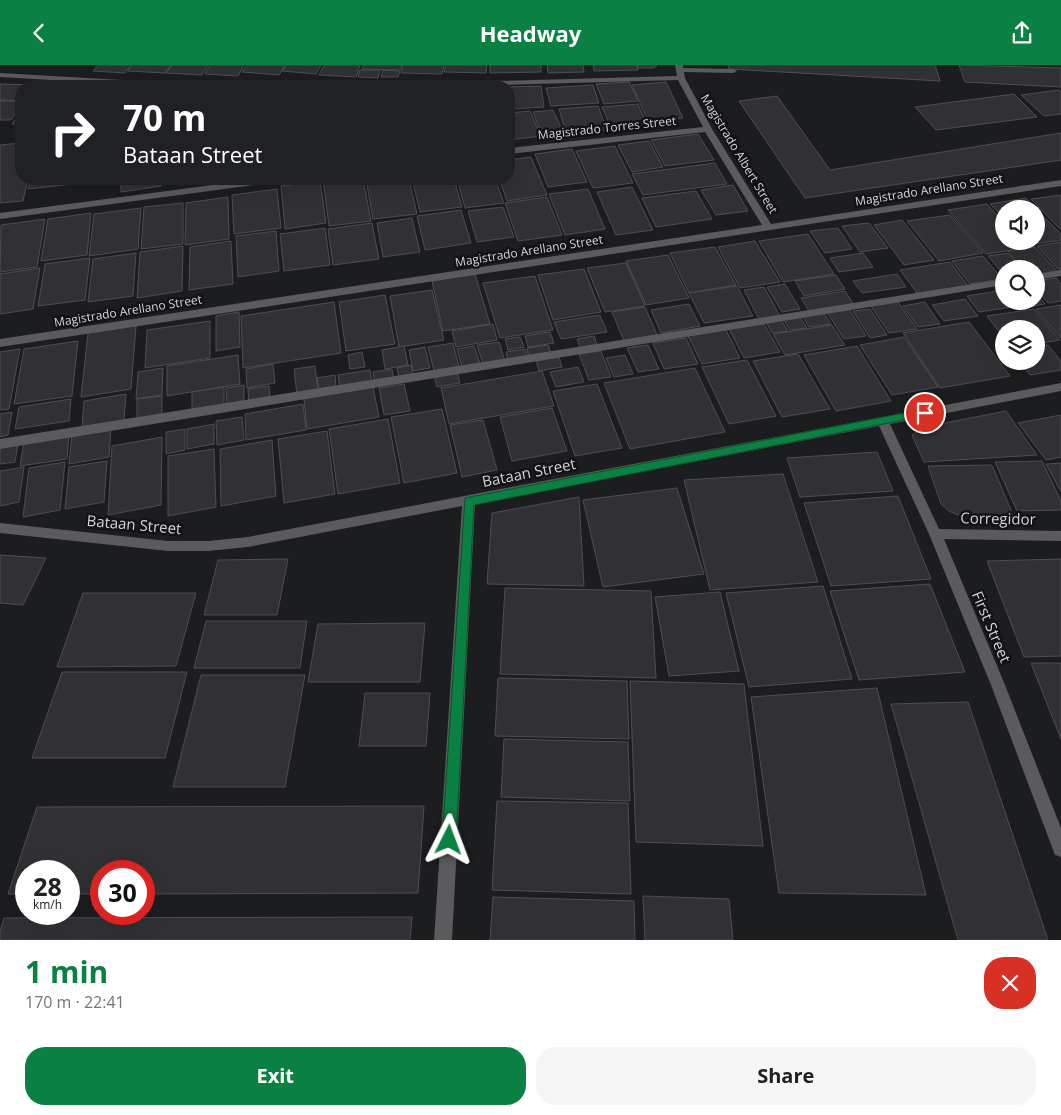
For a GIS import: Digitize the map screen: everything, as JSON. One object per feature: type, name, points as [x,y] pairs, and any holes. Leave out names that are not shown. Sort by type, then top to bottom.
[{"type":"street","points":[[503,80],[680,71],[733,71]]},
{"type":"street","name":"Magistrado Albert Street","points":[[680,71],[708,129],[768,227]]},
{"type":"street","points":[[0,75],[87,80]]},
{"type":"street","name":"Magistrado Torres Street","points":[[515,150],[708,129]]},
{"type":"street","name":"Magistrado Arellano Street","points":[[0,343],[1061,183]]},
{"type":"street","points":[[0,216],[231,185]]},
{"type":"street","points":[[1045,276],[1061,273]]},
{"type":"street","points":[[0,445],[995,283]]},
{"type":"street","name":"Bataan Street","points":[[0,528],[168,546],[208,547],[248,542],[1061,387]]},
{"type":"street","name":"First Street","points":[[883,421],[935,534],[998,685],[1061,849]]},
{"type":"street","points":[[443,940],[469,501]]},
{"type":"street","name":"Corregidor","points":[[935,534],[1061,536]]},
{"type":"building","points":[[98,65],[131,65],[125,73],[93,71]]},
{"type":"building","points":[[132,65],[171,65],[165,73],[128,71]]},
{"type":"building","points":[[172,65],[208,65],[202,75],[166,73]]},
{"type":"building","points":[[210,65],[244,65],[238,76],[205,74]]},
{"type":"building","points":[[247,65],[285,65],[279,75],[242,72]]},
{"type":"building","points":[[286,65],[321,65],[316,74],[282,71]]},
{"type":"building","points":[[324,65],[360,65],[356,77],[319,75]]},
{"type":"building","points":[[363,65],[402,65],[400,70],[362,69]]},
{"type":"building","points":[[403,65],[444,65],[442,74],[401,73]]},
{"type":"building","points":[[446,65],[487,65],[486,73],[444,72]]},
{"type":"building","points":[[490,65],[541,65],[541,72],[490,73]]},
{"type":"building","points":[[547,65],[583,65],[584,72],[548,73]]},
{"type":"building","points":[[593,65],[637,65],[638,70],[594,71]]},
{"type":"building","points":[[637,65],[657,65],[654,68],[638,68]]},
{"type":"building","points":[[728,65],[935,65],[940,81],[729,69]]},
{"type":"building","points":[[959,65],[1061,68],[1061,87],[965,82]]},
{"type":"building","points":[[360,70],[380,70],[378,78],[358,77]]},
{"type":"building","points":[[383,70],[400,71],[398,77],[381,77]]},
{"type":"building","points":[[629,82],[638,101],[604,104],[596,84]]},
{"type":"building","points":[[666,82],[683,118],[648,121],[632,85]]},
{"type":"building","points":[[0,84],[15,84],[15,101],[0,100]]},
{"type":"building","points":[[593,85],[599,103],[551,106],[546,88]]},
{"type":"building","points":[[541,86],[544,107],[515,109],[515,87]]},
{"type":"building","points":[[1059,90],[1061,92],[1061,114],[1044,116],[1021,95]]},
{"type":"building","points":[[1014,94],[1037,117],[936,130],[915,107]]},
{"type":"building","points":[[777,96],[830,170],[1061,133],[1061,160],[805,198],[739,101]]},
{"type":"building","points":[[0,101],[15,101],[15,114],[11,120],[0,120]]},
{"type":"building","points":[[638,104],[647,125],[611,128],[602,107]]},
{"type":"building","points":[[598,106],[607,130],[566,133],[559,109]]},
{"type":"building","points":[[553,110],[563,132],[542,135],[533,112]]},
{"type":"building","points":[[530,111],[541,136],[515,139],[515,112]]},
{"type":"building","points":[[698,134],[714,160],[665,166],[651,140]]},
{"type":"building","points":[[649,141],[663,167],[632,172],[618,145]]},
{"type":"building","points":[[15,144],[15,185],[27,185],[23,201],[0,203],[0,145]]},
{"type":"building","points":[[615,146],[633,183],[593,188],[576,151]]},
{"type":"building","points":[[572,149],[587,182],[548,187],[535,154]]},
{"type":"building","points":[[531,157],[547,195],[507,201],[501,185],[515,185],[515,159]]},
{"type":"building","points":[[715,163],[727,184],[643,195],[632,174]]},
{"type":"building","points":[[29,185],[65,185],[28,189]]},
{"type":"building","points":[[121,185],[161,185],[161,186],[121,192]]},
{"type":"building","points":[[321,185],[326,223],[285,229],[281,186]]},
{"type":"building","points":[[324,185],[364,185],[371,221],[329,226]]},
{"type":"building","points":[[367,185],[410,185],[417,214],[373,219]]},
{"type":"building","points":[[413,185],[456,185],[462,207],[420,212]]},
{"type":"building","points":[[459,185],[497,185],[504,203],[465,208]]},
{"type":"building","points":[[733,185],[748,211],[716,215],[701,190]]},
{"type":"building","points":[[632,187],[653,230],[616,235],[597,192]]},
{"type":"building","points":[[277,189],[281,228],[234,234],[232,195]]},
{"type":"building","points":[[588,189],[605,229],[565,235],[549,194]]},
{"type":"building","points":[[696,191],[712,219],[656,227],[642,198]]},
{"type":"building","points":[[1061,195],[1061,228],[1045,214],[1045,200],[1031,199]]},
{"type":"building","points":[[228,197],[229,239],[185,245],[186,203]]},
{"type":"building","points":[[547,197],[562,235],[518,241],[505,203]]},
{"type":"building","points":[[183,203],[183,244],[141,249],[144,207]]},
{"type":"building","points":[[987,204],[995,213],[995,250],[1013,250],[986,254],[948,210]]},
{"type":"building","points":[[503,207],[514,237],[477,242],[468,211]]},
{"type":"building","points":[[141,208],[138,249],[89,256],[94,214]]},
{"type":"building","points":[[461,210],[471,243],[425,250],[417,216]]},
{"type":"building","points":[[91,213],[87,255],[41,261],[48,219]]},
{"type":"building","points":[[950,215],[983,253],[939,261],[907,221]]},
{"type":"building","points":[[412,218],[420,252],[383,257],[377,223]]},
{"type":"building","points":[[1045,218],[1061,234],[1061,240],[1045,242]]},
{"type":"building","points":[[45,219],[37,267],[0,272],[1,225]]},
{"type":"building","points":[[902,220],[934,260],[904,265],[874,225]]},
{"type":"building","points":[[372,223],[379,259],[333,265],[328,229]]},
{"type":"building","points":[[869,223],[888,248],[860,252],[842,226]]},
{"type":"building","points":[[325,228],[330,265],[284,271],[280,234]]},
{"type":"building","points":[[838,228],[852,249],[825,253],[810,231]]},
{"type":"building","points":[[276,231],[279,271],[238,277],[236,236]]},
{"type":"building","points":[[808,234],[834,274],[783,282],[759,241]]},
{"type":"building","points":[[231,241],[233,284],[189,290],[190,247]]},
{"type":"building","points":[[755,241],[780,282],[740,288],[718,247]]},
{"type":"building","points":[[1061,242],[1061,269],[1058,269],[1041,250],[1045,250],[1045,245]]},
{"type":"building","points":[[183,246],[182,291],[137,298],[140,252]]},
{"type":"building","points":[[715,247],[736,285],[689,293],[670,253]]},
{"type":"building","points":[[1038,250],[1058,272],[1045,274],[1045,260],[1016,260],[1008,251]]},
{"type":"building","points":[[136,253],[133,296],[88,302],[93,259]]},
{"type":"building","points":[[863,253],[873,267],[839,272],[830,258]]},
{"type":"building","points":[[1008,253],[1014,260],[995,260],[995,264],[988,256]]},
{"type":"building","points":[[668,255],[689,298],[646,305],[626,261]]},
{"type":"building","points":[[983,256],[995,271],[995,280],[970,284],[952,261]]},
{"type":"building","points":[[90,258],[85,300],[38,306],[45,264]]},
{"type":"building","points":[[950,262],[968,286],[917,293],[900,270]]},
{"type":"building","points":[[626,263],[645,306],[605,312],[587,268]]},
{"type":"building","points":[[40,268],[33,309],[0,314],[0,274]]},
{"type":"building","points":[[584,269],[601,312],[553,320],[538,275]]},
{"type":"building","points":[[475,274],[490,324],[443,331],[432,281]]},
{"type":"building","points":[[897,274],[906,287],[862,293],[853,281]]},
{"type":"building","points":[[836,275],[845,289],[804,296],[795,281]]},
{"type":"building","points":[[535,276],[553,330],[500,338],[483,283]]},
{"type":"building","points":[[1056,278],[1061,284],[1061,301],[1048,303],[1045,300],[1045,280]]},
{"type":"building","points":[[785,284],[800,309],[782,312],[767,287]]},
{"type":"building","points":[[737,286],[753,316],[704,323],[689,293]]},
{"type":"building","points":[[764,287],[780,316],[759,319],[744,290]]},
{"type":"building","points":[[432,290],[444,340],[399,347],[390,296]]},
{"type":"building","points":[[845,291],[854,305],[809,311],[801,298]]},
{"type":"building","points":[[995,291],[995,310],[979,312],[967,296]]},
{"type":"building","points":[[385,295],[395,344],[346,351],[339,302]]},
{"type":"building","points":[[965,299],[978,316],[944,321],[932,305]]},
{"type":"building","points":[[334,302],[341,353],[243,368],[241,316]]},
{"type":"building","points":[[898,302],[917,329],[889,333],[871,306]]},
{"type":"building","points":[[925,302],[940,324],[918,327],[903,306]]},
{"type":"building","points":[[689,304],[700,326],[661,333],[651,310]]},
{"type":"building","points":[[1061,305],[1061,338],[1037,310],[1045,310],[1045,308]]},
{"type":"building","points":[[645,307],[658,337],[625,343],[612,312]]},
{"type":"building","points":[[849,309],[866,336],[844,339],[827,312]]},
{"type":"building","points":[[870,309],[887,335],[870,338],[853,311]]},
{"type":"building","points":[[1035,310],[1043,320],[995,320],[995,326],[987,316]]},
{"type":"building","points":[[239,312],[240,347],[216,351],[216,316]]},
{"type":"building","points":[[824,313],[831,324],[809,327],[803,316]]},
{"type":"building","points":[[600,315],[607,332],[561,339],[554,322]]},
{"type":"building","points":[[800,317],[807,328],[790,330],[784,320]]},
{"type":"building","points":[[781,320],[788,331],[772,333],[766,322]]},
{"type":"building","points":[[210,321],[210,358],[145,368],[147,330]]},
{"type":"building","points":[[969,322],[995,356],[995,370],[1005,370],[1010,376],[940,388],[903,333]]},
{"type":"building","points":[[1045,322],[1060,340],[1045,342]]},
{"type":"building","points":[[493,324],[497,340],[456,347],[452,331]]},
{"type":"building","points":[[764,324],[780,352],[744,358],[729,329]]},
{"type":"building","points":[[832,325],[845,345],[785,355],[773,334]]},
{"type":"building","points":[[136,326],[131,389],[81,397],[88,333]]},
{"type":"building","points":[[726,330],[740,358],[702,364],[688,336]]},
{"type":"building","points":[[550,332],[554,343],[528,347],[525,336]]},
{"type":"building","points":[[594,336],[598,347],[581,350],[577,339]]},
{"type":"building","points":[[520,337],[524,347],[508,350],[505,339]]},
{"type":"building","points":[[904,337],[938,387],[892,395],[860,345]]},
{"type":"building","points":[[686,338],[698,364],[664,369],[653,343]]},
{"type":"building","points":[[78,341],[72,396],[14,404],[24,349]]},
{"type":"building","points":[[499,342],[505,361],[483,364],[477,345]]},
{"type":"building","points":[[453,343],[459,367],[434,371],[428,347]]},
{"type":"building","points":[[548,345],[551,354],[529,357],[527,348]]},
{"type":"building","points":[[648,345],[659,369],[638,372],[627,348]]},
{"type":"building","points":[[1048,345],[1061,361],[1061,370],[1030,375],[1026,370],[1045,370],[1045,346]]},
{"type":"building","points":[[404,346],[408,365],[385,369],[382,350]]},
{"type":"building","points":[[474,346],[480,364],[462,367],[457,349]]},
{"type":"building","points":[[857,346],[891,401],[836,411],[804,355]]},
{"type":"building","points":[[425,347],[430,368],[413,371],[409,350]]},
{"type":"building","points":[[20,349],[9,409],[0,410],[0,352]]},
{"type":"building","points":[[525,349],[528,358],[508,361],[506,352]]},
{"type":"building","points":[[601,351],[611,377],[589,380],[579,354]]},
{"type":"building","points":[[362,352],[365,367],[350,369],[348,355]]},
{"type":"building","points":[[798,354],[830,409],[782,417],[753,361]]},
{"type":"building","points":[[238,355],[240,384],[167,396],[167,366]]},
{"type":"building","points":[[625,355],[633,374],[614,377],[606,358]]},
{"type":"building","points":[[559,357],[562,367],[539,371],[536,360]]},
{"type":"building","points":[[747,360],[776,416],[729,424],[702,367]]},
{"type":"building","points":[[273,364],[275,383],[247,388],[246,369]]},
{"type":"building","points":[[411,365],[414,376],[399,379],[397,368]]},
{"type":"building","points":[[315,366],[318,391],[297,395],[294,369]]},
{"type":"building","points":[[578,367],[584,382],[556,387],[550,372]]},
{"type":"building","points":[[163,368],[162,395],[136,399],[138,372]]},
{"type":"building","points":[[695,368],[725,432],[630,449],[604,383]]},
{"type":"building","points":[[392,369],[394,380],[375,383],[373,372]]},
{"type":"building","points":[[370,370],[372,383],[340,389],[338,375]]},
{"type":"building","points":[[457,371],[460,383],[437,387],[434,375]]},
{"type":"building","points":[[542,371],[554,406],[449,424],[441,388]]},
{"type":"building","points":[[335,375],[336,388],[319,390],[317,378]]},
{"type":"building","points":[[404,384],[410,411],[384,415],[379,388]]},
{"type":"building","points":[[597,384],[622,448],[575,456],[553,391]]},
{"type":"building","points":[[244,385],[244,403],[227,405],[226,388]]},
{"type":"building","points":[[269,386],[270,399],[249,403],[248,389]]},
{"type":"building","points":[[224,387],[224,406],[192,411],[192,392]]},
{"type":"building","points":[[373,387],[379,417],[307,429],[304,398]]},
{"type":"building","points":[[126,394],[124,421],[82,428],[84,401]]},
{"type":"building","points":[[162,396],[162,416],[137,420],[137,399]]},
{"type":"building","points":[[71,399],[69,421],[15,429],[19,407]]},
{"type":"building","points":[[303,404],[306,430],[246,440],[245,414]]},
{"type":"building","points":[[552,408],[567,451],[512,461],[500,417]]},
{"type":"building","points":[[442,409],[457,473],[404,483],[391,417]]},
{"type":"building","points":[[1006,411],[1037,455],[924,462],[912,435],[924,427]]},
{"type":"building","points":[[12,412],[8,435],[0,437],[0,414]]},
{"type":"building","points":[[1061,415],[1061,457],[1046,460],[1018,423]]},
{"type":"building","points":[[242,417],[244,440],[217,445],[216,421]]},
{"type":"building","points":[[388,419],[400,483],[338,494],[329,429]]},
{"type":"building","points":[[483,420],[497,470],[462,477],[450,425]]},
{"type":"building","points":[[214,424],[214,444],[187,449],[187,429]]},
{"type":"building","points":[[111,427],[109,457],[69,464],[72,434]]},
{"type":"building","points":[[185,429],[185,450],[166,454],[166,432]]},
{"type":"building","points":[[327,431],[335,494],[284,503],[278,439]]},
{"type":"building","points":[[69,434],[67,459],[20,466],[24,442]]},
{"type":"building","points":[[162,437],[161,505],[108,515],[112,446]]},
{"type":"building","points":[[272,440],[276,496],[221,506],[220,449]]},
{"type":"building","points":[[18,444],[15,462],[0,464],[0,446]]},
{"type":"building","points":[[214,449],[216,507],[168,516],[168,456]]},
{"type":"building","points":[[877,452],[893,491],[800,497],[787,458]]},
{"type":"building","points":[[107,461],[104,502],[65,509],[69,467]]},
{"type":"building","points":[[1042,461],[1061,501],[1061,510],[1017,511],[995,462]]},
{"type":"building","points":[[65,462],[60,510],[23,517],[29,468]]},
{"type":"building","points":[[1061,463],[1061,492],[1046,464]]},
{"type":"building","points":[[992,465],[1013,515],[958,515],[949,511],[941,504],[928,466]]},
{"type":"building","points":[[24,467],[19,502],[0,506],[0,471]]},
{"type":"building","points":[[783,474],[818,582],[710,590],[684,480]]},
{"type":"building","points":[[677,488],[704,574],[603,587],[583,500]]},
{"type":"building","points":[[898,496],[931,579],[831,586],[804,503]]},
{"type":"building","points":[[579,497],[584,586],[487,584],[492,513]]},
{"type":"building","points":[[0,555],[46,558],[23,605],[0,603]]},
{"type":"building","points":[[288,559],[277,615],[204,615],[218,560]]},
{"type":"building","points":[[1061,559],[1061,656],[1024,657],[987,561]]},
{"type":"building","points":[[930,584],[965,672],[859,680],[830,591]]},
{"type":"building","points":[[823,586],[852,679],[749,687],[726,593]]},
{"type":"building","points":[[505,588],[651,591],[656,678],[500,674]]},
{"type":"building","points":[[720,592],[739,671],[669,676],[655,597]]},
{"type":"building","points":[[83,593],[196,593],[176,666],[57,667]]},
{"type":"building","points":[[206,621],[307,621],[300,668],[194,668]]},
{"type":"building","points":[[425,623],[420,682],[308,682],[318,624]]},
{"type":"building","points":[[1031,663],[1061,663],[1061,739]]},
{"type":"building","points":[[62,672],[187,672],[165,758],[32,758]]},
{"type":"building","points":[[201,675],[305,675],[285,787],[173,787]]},
{"type":"building","points":[[498,678],[627,681],[629,739],[495,736]]},
{"type":"building","points":[[630,681],[744,684],[763,846],[636,842]]},
{"type":"building","points":[[877,688],[926,895],[779,893],[751,697]]},
{"type":"building","points":[[365,693],[430,693],[426,746],[359,746]]},
{"type":"building","points":[[968,702],[1048,940],[958,940],[891,704]]},
{"type":"building","points":[[504,739],[628,742],[630,801],[501,797]]},
{"type":"building","points":[[497,801],[628,803],[631,894],[492,890]]},
{"type":"building","points":[[424,806],[418,893],[155,894],[155,860],[90,860],[90,894],[80,894],[80,860],[19,860],[37,807]]},
{"type":"building","points":[[15,873],[15,894],[8,894]]},
{"type":"building","points":[[643,896],[729,899],[733,940],[645,940]]},
{"type":"building","points":[[493,897],[634,901],[635,940],[490,940]]},
{"type":"building","points":[[412,917],[410,940],[0,940],[0,931],[4,918],[15,918],[15,925],[80,925],[80,918],[90,918],[90,925],[155,925],[155,918]]},
{"type":"route","points":[[449,840],[469,501],[925,413]]}]
